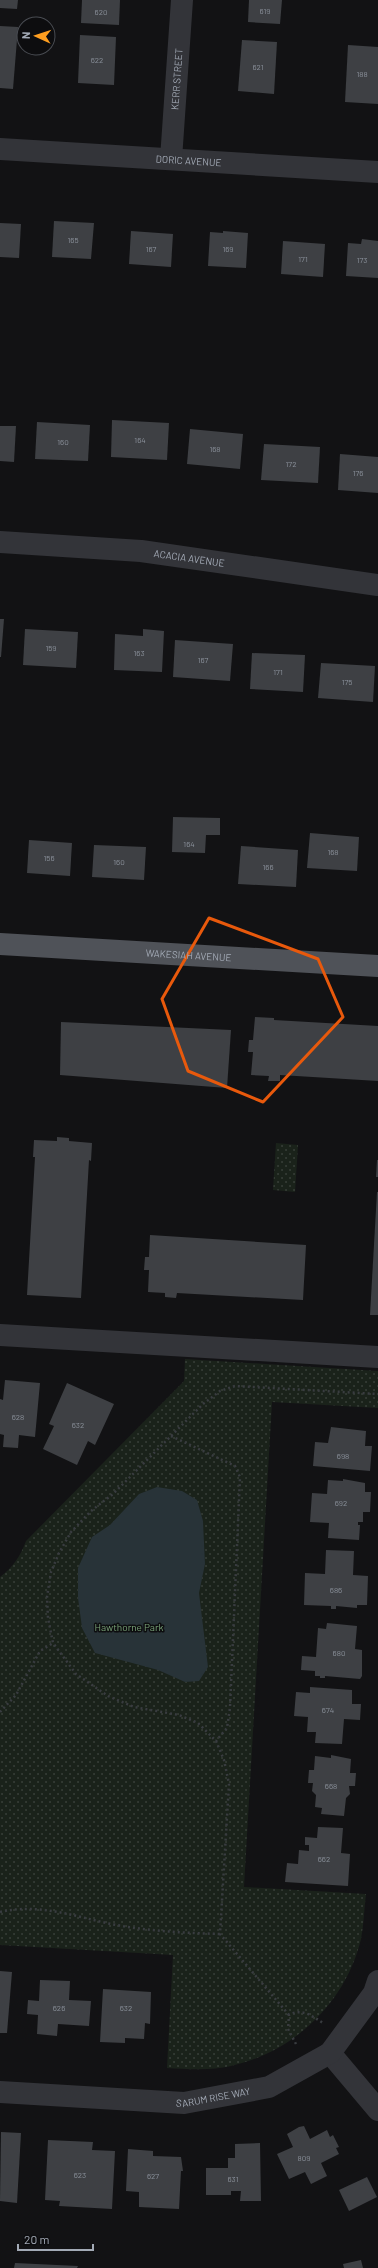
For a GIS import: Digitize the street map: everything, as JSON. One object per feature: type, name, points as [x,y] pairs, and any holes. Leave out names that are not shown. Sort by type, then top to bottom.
[{"type":"main road","name":"WAKESIAH AVENUE","points":[[0,944],[378,966]]},
{"type":"street","name":"KERR STREET","points":[[171,159],[182,0]]},
{"type":"street","name":"DORIC AVENUE","points":[[0,149],[378,172]]},
{"type":"street","name":"ACACIA AVENUE","points":[[0,542],[141,551],[378,585]]},
{"type":"street","points":[[0,1335],[378,1357]]},
{"type":"street","name":"SARUM RISE WAY","points":[[0,2092],[184,2103],[269,2087],[311,2064],[336,2045],[374,1993],[378,1981]]},
{"type":"street","points":[[336,2045],[378,2110]]},
{"type":"path","points":[[289,2015],[220,1934],[229,1784],[224,1760],[216,1741],[198,1724],[179,1715],[134,1707],[108,1696],[76,1674],[53,1643],[48,1618],[48,1597],[51,1572],[59,1553],[71,1532],[91,1511],[113,1494],[171,1436],[220,1391],[235,1386],[378,1394]]},
{"type":"path","points":[[171,1436],[239,1470],[240,1476],[230,1708],[227,1728],[216,1741]]},
{"type":"path","points":[[0,1712],[16,1695],[40,1651],[53,1643]]},
{"type":"path","points":[[0,1912],[34,1908],[63,1911],[111,1924],[147,1930],[220,1934]]},
{"type":"path","points":[[311,2064],[290,2036],[287,2021],[289,2015],[295,2012],[304,2012],[336,2045]]},
{"type":"highlighted area","points":[[209,918],[318,959],[343,1017],[263,1102],[188,1071],[162,999]]},
{"type":"green space","points":[[276,1143],[298,1145],[295,1192],[273,1190]]},
{"type":"green space","name":"Hawthorne Park","points":[[185,1359],[378,1371],[378,1408],[272,1402],[244,1887],[366,1894],[361,1939],[354,1962],[343,1983],[330,2003],[314,2021],[296,2036],[276,2049],[254,2059],[223,2068],[207,2069],[167,2068],[173,1955],[0,1945],[0,1577],[16,1561],[26,1541],[184,1381]]},
{"type":"shaded area","points":[[157,1487],[182,1491],[197,1500],[203,1521],[205,1564],[199,1593],[208,1667],[199,1681],[185,1682],[158,1670],[95,1653],[82,1628],[78,1598],[78,1568],[92,1537],[110,1525],[139,1494]]},
{"type":"building","points":[[0,0],[18,0],[17,9],[0,8]]},
{"type":"building","points":[[82,0],[120,0],[119,25],[81,23]]},
{"type":"building","points":[[249,0],[282,0],[280,24],[248,22]]},
{"type":"building","points":[[0,26],[16,27],[16,52],[13,89],[0,88]]},
{"type":"building","points":[[80,35],[116,37],[114,85],[78,83]]},
{"type":"building","points":[[242,40],[277,42],[274,94],[238,91]]},
{"type":"building","points":[[348,45],[378,47],[378,104],[345,102]]},
{"type":"building","points":[[54,221],[94,223],[91,259],[52,257]]},
{"type":"building","points":[[0,223],[21,224],[19,258],[0,257]]},
{"type":"building","points":[[131,231],[173,234],[171,267],[129,264]]},
{"type":"building","points":[[223,231],[248,233],[246,268],[208,266],[210,232],[223,233]]},
{"type":"building","points":[[362,239],[378,241],[378,278],[346,276],[348,243],[361,244]]},
{"type":"building","points":[[283,241],[325,244],[323,277],[281,274]]},
{"type":"building","points":[[112,420],[169,423],[167,460],[111,457]]},
{"type":"building","points":[[37,422],[90,425],[88,461],[35,459]]},
{"type":"building","points":[[0,426],[16,426],[14,462],[0,461]]},
{"type":"building","points":[[190,429],[243,434],[240,469],[187,464]]},
{"type":"building","points":[[264,444],[320,447],[318,483],[261,480]]},
{"type":"building","points":[[340,454],[378,457],[378,493],[338,490]]},
{"type":"building","points":[[0,619],[4,619],[1,657],[0,657]]},
{"type":"building","points":[[25,629],[78,632],[76,668],[23,665]]},
{"type":"building","points":[[143,629],[164,631],[162,672],[114,670],[115,634],[143,636]]},
{"type":"building","points":[[175,640],[233,644],[230,681],[173,677]]},
{"type":"building","points":[[252,653],[305,655],[303,692],[250,689]]},
{"type":"building","points":[[321,663],[375,666],[373,702],[318,698]]},
{"type":"building","points":[[173,817],[220,818],[220,835],[206,835],[205,853],[172,852]]},
{"type":"building","points":[[310,833],[359,837],[357,871],[307,868]]},
{"type":"building","points":[[29,840],[72,843],[70,876],[27,873]]},
{"type":"building","points":[[94,845],[146,847],[144,880],[92,877]]},
{"type":"building","points":[[241,846],[298,850],[296,887],[238,884]]},
{"type":"building","points":[[255,1017],[274,1018],[274,1020],[378,1026],[378,1081],[280,1075],[280,1081],[268,1081],[269,1076],[251,1075],[253,1052],[248,1052],[249,1040],[253,1040]]},
{"type":"building","points":[[61,1022],[231,1030],[227,1088],[60,1075]]},
{"type":"building","points":[[57,1137],[69,1138],[69,1141],[92,1143],[91,1161],[89,1160],[81,1298],[27,1295],[35,1157],[33,1157],[34,1140],[57,1141]]},
{"type":"building","points":[[377,1160],[378,1177],[376,1177]]},
{"type":"building","points":[[377,1192],[378,1315],[370,1315]]},
{"type":"building","points":[[150,1235],[306,1245],[303,1300],[177,1293],[176,1298],[165,1297],[165,1293],[148,1292],[149,1270],[144,1270],[145,1257],[149,1257]]},
{"type":"building","points":[[5,1380],[40,1383],[35,1437],[19,1435],[18,1448],[3,1447],[4,1435],[0,1434],[0,1399],[3,1400]]},
{"type":"building","points":[[67,1383],[114,1404],[95,1445],[88,1441],[77,1465],[43,1449],[54,1426],[49,1424]]},
{"type":"building","points":[[331,1427],[366,1431],[365,1446],[372,1446],[370,1471],[313,1466],[315,1442],[328,1443]]},
{"type":"building","points":[[343,1479],[365,1483],[365,1492],[371,1492],[370,1512],[363,1512],[363,1522],[358,1522],[358,1525],[360,1525],[359,1540],[328,1538],[329,1523],[310,1522],[312,1493],[327,1494],[328,1480],[343,1481]]},
{"type":"building","points":[[326,1550],[354,1551],[353,1575],[368,1576],[367,1605],[357,1605],[357,1608],[336,1606],[336,1609],[331,1609],[331,1606],[304,1605],[305,1573],[325,1574]]},
{"type":"building","points":[[327,1623],[357,1626],[355,1649],[362,1650],[362,1676],[360,1679],[325,1676],[325,1678],[320,1678],[320,1676],[315,1676],[315,1671],[301,1670],[302,1656],[316,1657],[318,1628],[326,1629]]},
{"type":"building","points":[[310,1687],[352,1690],[352,1704],[361,1704],[360,1720],[344,1719],[342,1744],[315,1743],[316,1732],[307,1732],[308,1717],[294,1716],[296,1692],[310,1693]]},
{"type":"building","points":[[331,1755],[351,1759],[350,1773],[356,1773],[355,1786],[349,1786],[350,1794],[346,1798],[344,1816],[321,1814],[322,1808],[315,1807],[316,1795],[312,1791],[313,1783],[308,1783],[309,1770],[314,1770],[315,1756],[331,1758]]},
{"type":"building","points":[[318,1827],[343,1828],[341,1853],[350,1854],[348,1886],[285,1882],[287,1863],[298,1864],[299,1850],[309,1851],[309,1845],[305,1845],[305,1837],[317,1838]]},
{"type":"building","points":[[0,1971],[12,1972],[7,2033],[0,2033]]},
{"type":"building","points":[[40,1980],[70,1981],[69,2000],[91,2001],[89,2026],[58,2024],[57,2036],[37,2034],[38,2015],[27,2014],[28,2000],[39,2001]]},
{"type":"building","points":[[103,1989],[151,1992],[150,2024],[145,2023],[144,2039],[125,2038],[125,2043],[100,2042]]},
{"type":"building","points":[[304,2126],[310,2139],[327,2130],[330,2137],[333,2135],[339,2147],[336,2148],[339,2154],[321,2163],[327,2176],[311,2184],[305,2172],[289,2179],[277,2154],[293,2147],[287,2134],[299,2127]]},
{"type":"building","points":[[1,2132],[21,2133],[17,2203],[0,2201]]},
{"type":"building","points":[[48,2140],[93,2142],[92,2150],[115,2151],[112,2209],[59,2206],[60,2201],[45,2200]]},
{"type":"building","points":[[260,2143],[261,2201],[240,2201],[241,2191],[231,2191],[231,2195],[206,2195],[206,2168],[228,2168],[228,2158],[235,2158],[235,2144]]},
{"type":"building","points":[[128,2149],[153,2151],[153,2156],[181,2157],[183,2171],[181,2171],[179,2209],[139,2207],[139,2192],[126,2191]]},
{"type":"building","points":[[367,2177],[377,2197],[349,2211],[339,2190]]},
{"type":"building","points":[[361,2260],[363,2268],[344,2268],[343,2264]]},
{"type":"building","points":[[15,2263],[78,2266],[77,2268],[14,2268]]}]
